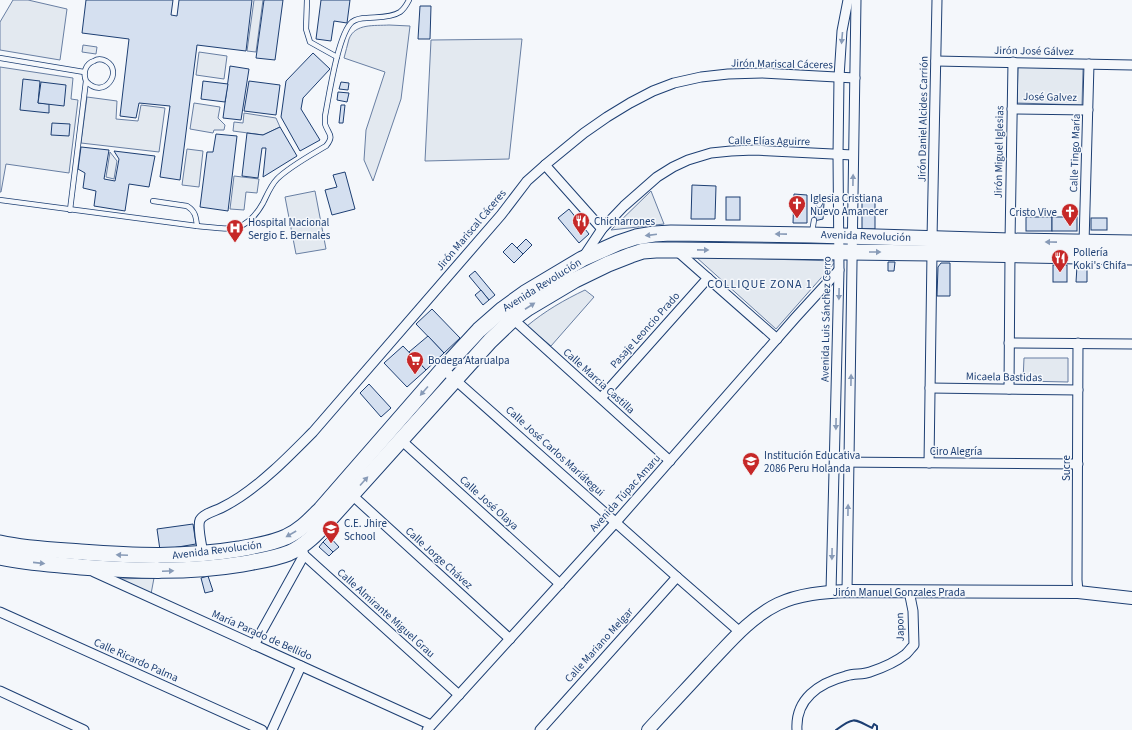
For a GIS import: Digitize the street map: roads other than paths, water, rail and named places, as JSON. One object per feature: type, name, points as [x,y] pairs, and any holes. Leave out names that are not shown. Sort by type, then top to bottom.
[{"type":"main road","name":"Avenida Revolución","points":[[0,543],[34,548],[119,555],[155,556],[203,554],[229,551],[269,543],[284,538],[296,532],[312,517],[443,369],[479,330],[503,309],[542,282],[582,259],[618,243],[636,237],[671,233],[813,227],[846,236],[932,245],[1010,248],[1132,257]]},
{"type":"main road","name":"Avenida Revolución","points":[[1010,248],[1084,243],[1132,243]]},
{"type":"main road","name":"Avenida Revolución","points":[[0,557],[83,567],[161,571],[201,569],[235,565],[274,558],[290,552],[303,551],[314,536],[490,341],[513,319],[528,308],[575,280],[608,264],[643,251],[846,252],[932,245]]},
{"type":"street","name":"Avenida Luis Sánchez Cerro","points":[[831,592],[839,270],[846,252],[846,236],[838,195],[839,77],[842,31],[848,0]]},
{"type":"street","name":"Avenida Luis Sánchez Cerro","points":[[847,590],[849,462],[846,236],[853,155],[856,0]]},
{"type":"street","name":"Jirón Daniel Alcides Carrión","points":[[930,463],[932,245],[937,0]]},
{"type":"street","name":"Jirón José Gálvez","points":[[936,61],[1132,65]]},
{"type":"street","name":"Jirón Miguel Iglesias","points":[[1009,389],[1013,62]]},
{"type":"street","name":"Calle Tingo María","points":[[1084,243],[1089,64]]},
{"type":"street","name":"Jirón Mariscal Cáceres","points":[[203,554],[199,525],[200,520],[240,497],[257,484],[275,470],[308,437],[491,227],[527,181],[545,164],[584,133],[607,117],[647,94],[674,83],[701,77],[728,74],[762,73],[855,78]]},
{"type":"street","name":"José Galvez","points":[[1012,109],[1088,110]]},
{"type":"street","name":"Calle Elías Aguirre","points":[[582,259],[602,228],[624,206],[657,177],[672,167],[688,160],[711,153],[754,150],[853,155]]},
{"type":"street","points":[[545,164],[602,228]]},
{"type":"street","points":[[676,250],[777,339]]},
{"type":"street","name":"Avenida Túpac Amaru","points":[[429,728],[616,522],[839,270]]},
{"type":"street","name":"Pasaje Leoncio Prado","points":[[601,398],[708,278]]},
{"type":"street","name":"Calle Marcia Castilla","points":[[513,319],[670,461]]},
{"type":"street","points":[[1009,343],[1132,344]]},
{"type":"street","name":"Sucre","points":[[1078,343],[1078,592]]},
{"type":"street","name":"Calle José Carlos Mariátegui","points":[[443,369],[740,632]]},
{"type":"street","name":"Micaela Bastidas","points":[[930,388],[1078,390]]},
{"type":"street","name":"Calle José Olaya","points":[[401,440],[560,584]]},
{"type":"street","name":"Ciro Alegría","points":[[835,462],[1078,464]]},
{"type":"street","name":"Calle Jorge Chávez","points":[[352,495],[510,639]]},
{"type":"street","points":[[254,645],[303,551]]},
{"type":"street","name":"Calle Almirante Miguel Grau","points":[[303,551],[459,695]]},
{"type":"street","name":"María Parado de Bellido","points":[[83,567],[301,666],[429,728]]},
{"type":"street","name":"Calle Mariano Melgar","points":[[540,730],[677,577]]},
{"type":"street","name":"Jirón Manuel Gonzales Prada","points":[[648,730],[740,632],[766,611],[779,604],[803,596],[847,590],[1078,592],[1132,598]]},
{"type":"street","name":"Japon","points":[[797,730],[796,725],[802,703],[809,694],[825,684],[839,678],[847,675],[861,675],[907,654],[914,645],[913,611],[909,591]]},
{"type":"street","name":"Calle Ricardo Palma","points":[[0,612],[262,730]]},
{"type":"street","points":[[272,730],[301,666]]},
{"type":"street","points":[[0,691],[84,730]]},
{"type":"lane","points":[[308,0],[306,29],[310,42],[337,57]]},
{"type":"lane","points":[[0,200],[197,226],[225,229],[238,228],[250,221],[258,212],[277,179],[326,146],[330,140],[330,133],[325,123],[325,116],[337,57],[341,42],[348,26],[354,20],[361,18],[385,17],[399,13],[409,0]]},
{"type":"lane","points":[[0,58],[84,72]]},
{"type":"lane","points":[[96,60],[106,61],[112,68],[113,73],[111,82],[103,88],[89,85],[86,81],[84,72],[88,64],[96,60]]},
{"type":"lane","points":[[70,210],[86,81]]},
{"type":"lane","points":[[819,205],[821,200],[838,195]]},
{"type":"lane","points":[[153,201],[187,206],[191,208],[196,215],[197,226]]},
{"type":"place","name":"Iglesia Cristiana Nuevo Amanecer","points":[[797,219]]},
{"type":"place","name":"Cristo Vive","points":[[1070,227]]},
{"type":"place","name":"Chicharrones","points":[[581,236]]},
{"type":"place","name":"Hospital Nacional Sergio E. Bernales","points":[[235,243]]},
{"type":"place","name":"Pollería Koki's Chifa","points":[[1060,273]]},
{"type":"place","name":"Bodega Atarualpa","points":[[415,375]]},
{"type":"place","name":"Institución Educativa 2086 Peru Holanda","points":[[751,476]]},
{"type":"place","name":"C.E. Jhire School","points":[[331,544]]},
{"type":"district","name":"COLLIQUE ZONA 1","points":[[760,284]]}]
